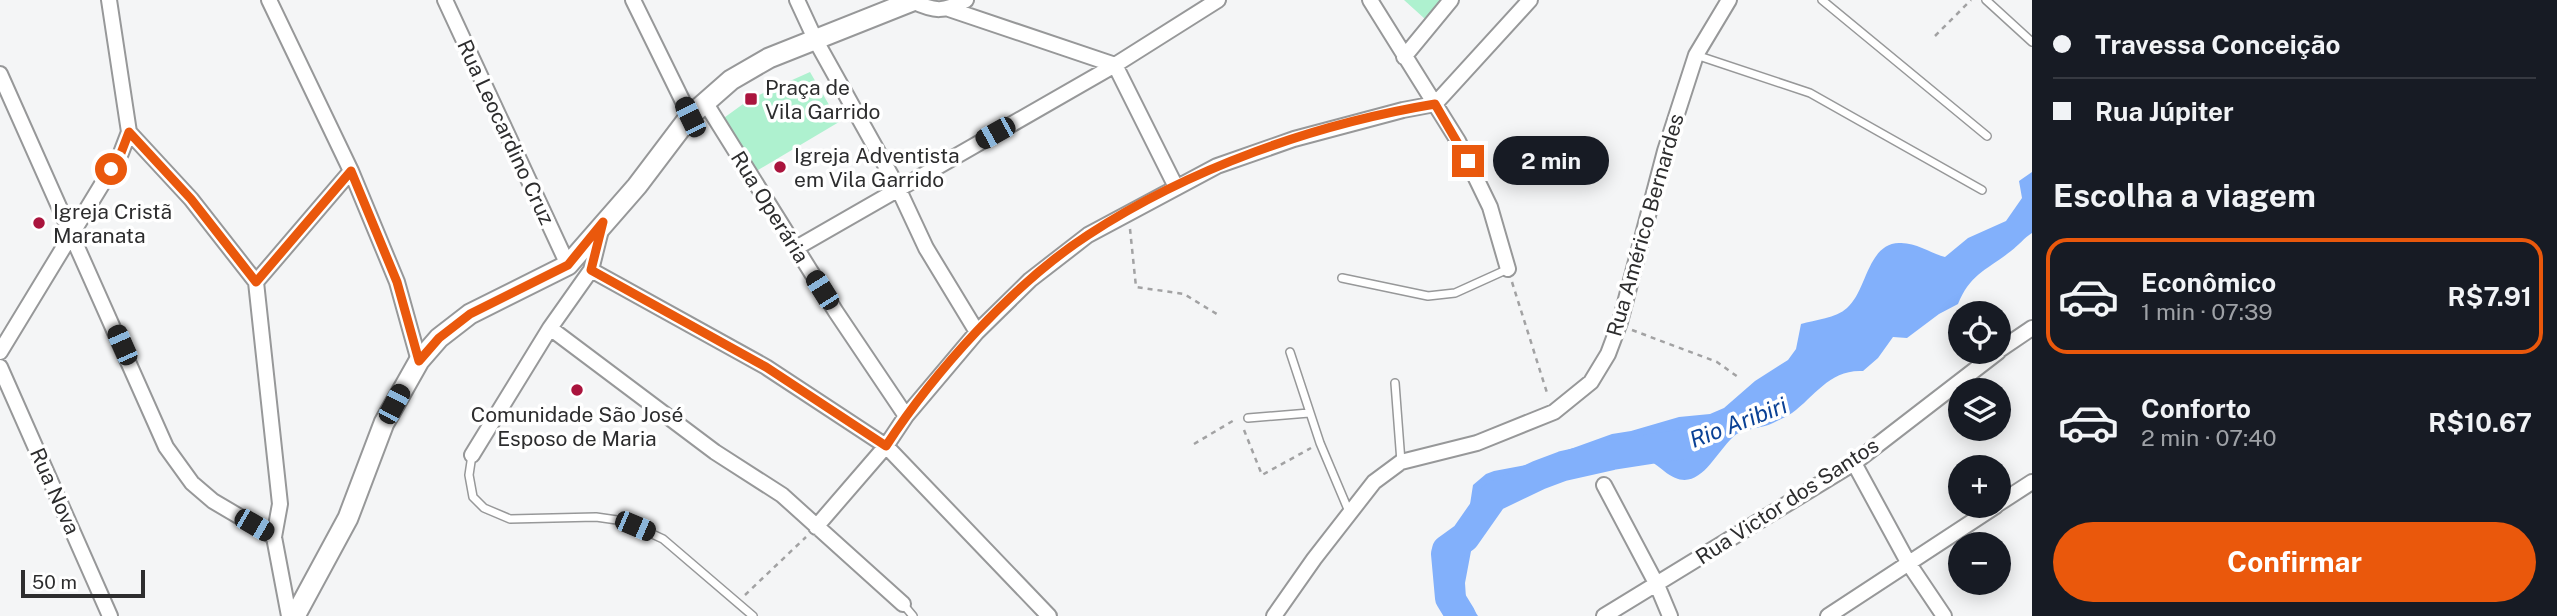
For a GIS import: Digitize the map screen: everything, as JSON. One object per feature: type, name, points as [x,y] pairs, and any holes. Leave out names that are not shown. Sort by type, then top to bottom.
[{"type":"street","points":[[0,352],[121,153],[129,132],[109,0]]},
{"type":"street","points":[[269,0],[351,171],[397,282],[419,361]]},
{"type":"street","name":"Rua Leocardino Cruz","points":[[445,0],[568,265]]},
{"type":"street","points":[[633,0],[690,117]]},
{"type":"street","points":[[797,0],[816,41],[898,188],[926,248],[976,332]]},
{"type":"street","points":[[949,9],[965,0]]},
{"type":"street","points":[[796,248],[1115,65],[1218,0]]},
{"type":"street","points":[[1370,0],[1458,141],[1490,207],[1508,269]]},
{"type":"street","points":[[1404,57],[1451,0]]},
{"type":"street","points":[[816,527],[886,446],[905,416],[976,332],[1050,264],[1088,235],[1217,166],[1294,139],[1435,104],[1530,0]]},
{"type":"street","name":"Rua Américo Bernardes","points":[[1274,616],[1374,482],[1401,462],[1477,443],[1554,412],[1591,382],[1608,354],[1619,325],[1665,151],[1696,55],[1729,0]]},
{"type":"street","points":[[292,616],[348,518],[384,423],[419,361],[439,338],[470,314],[568,265],[637,186],[690,117],[731,80],[769,58],[913,1],[925,8],[949,9],[1115,65],[1176,187]]},
{"type":"street","points":[[0,74],[166,447],[192,483],[213,501],[274,537]]},
{"type":"street","name":"Rua Operária","points":[[705,102],[835,312],[905,416]]},
{"type":"street","points":[[129,132],[191,199],[256,282],[280,504],[274,537],[292,616]]},
{"type":"street","points":[[256,282],[351,171]]},
{"type":"street","points":[[472,455],[550,328],[591,270],[603,222]]},
{"type":"street","points":[[591,270],[766,367],[886,446],[1049,616]]},
{"type":"street","points":[[550,328],[715,452],[782,495],[908,610]]},
{"type":"street","name":"Rua Victor dos Santos","points":[[2011,343],[2032,328]]},
{"type":"street","name":"Rua Victor dos Santos","points":[[1604,616],[1854,463],[1982,364]]},
{"type":"street","name":"Rua Nova","points":[[0,367],[110,616]]},
{"type":"street","points":[[1854,463],[1909,564],[1944,616]]},
{"type":"street","points":[[2011,496],[2032,482]]},
{"type":"street","points":[[1604,485],[1657,585],[1670,616]]},
{"type":"street","points":[[1828,616],[1978,518]]},
{"type":"lane","points":[[1822,0],[1987,136]]},
{"type":"lane","points":[[1986,0],[2032,42]]},
{"type":"lane","points":[[1696,55],[1810,93],[1982,190]]},
{"type":"lane","points":[[1342,278],[1428,296],[1455,293],[1508,269]]},
{"type":"lane","points":[[1290,352],[1320,443],[1350,515]]},
{"type":"lane","points":[[1395,383],[1401,462]]},
{"type":"lane","points":[[1248,418],[1309,413]]},
{"type":"lane","points":[[472,455],[469,475],[473,496],[484,508],[510,519],[572,517],[617,520],[663,539],[753,616]]},
{"type":"path","points":[[1936,36],[1971,0]]},
{"type":"path","points":[[1128,212],[1136,286],[1184,294],[1220,316]]},
{"type":"path","points":[[1508,269],[1554,412]]},
{"type":"path","points":[[1619,325],[1717,362],[1738,377]]},
{"type":"path","points":[[1194,444],[1239,417]]},
{"type":"path","points":[[1244,429],[1262,475],[1320,443]]},
{"type":"path","points":[[738,603],[816,527]]},
{"type":"green space","points":[[1404,0],[1441,0],[1425,19]]},
{"type":"green space","points":[[810,72],[839,122],[753,173],[721,120],[750,99]]},
{"type":"water","name":"Rio Aribiri","points":[[2032,172],[2032,233],[1974,279],[1960,301],[1948,301],[1948,309],[1907,338],[1893,337],[1878,358],[1863,371],[1841,374],[1790,414],[1768,425],[1737,434],[1711,464],[1695,477],[1686,480],[1676,478],[1651,461],[1642,449],[1629,446],[1569,466],[1544,469],[1494,489],[1485,497],[1478,514],[1465,583],[1466,598],[1478,616],[1452,616],[1441,598],[1437,569],[1440,551],[1445,542],[1457,532],[1469,511],[1473,485],[1486,474],[1526,465],[1612,434],[1679,417],[1710,414],[1724,408],[1755,381],[1788,360],[1796,349],[1801,324],[1831,316],[1847,308],[1880,251],[1888,245],[1905,243],[1945,257],[1968,238],[2006,221],[2022,198],[2019,181]]},
{"type":"waterway","name":"Rio Aribiri","points":[[1461,616],[1450,598],[1447,550],[1465,537],[1493,497],[1563,466],[1683,444]]},
{"type":"place","name":"Praça de Vila Garrido","points":[[751,99]]},
{"type":"place","name":"Igreja Adventista em Vila Garrido","points":[[780,167]]},
{"type":"place","name":"Igreja Cristã Maranata","points":[[39,223]]},
{"type":"place","name":"Comunidade São José Esposo de Maria","points":[[577,390]]},
{"type":"route","points":[[111,169],[129,132],[191,199],[256,282],[351,171],[397,282],[419,361],[439,338],[470,314],[568,265],[603,222],[591,270],[766,367],[886,446],[905,416],[976,332],[1030,280],[1088,235],[1217,166],[1294,139],[1435,104],[1468,161]]}]
